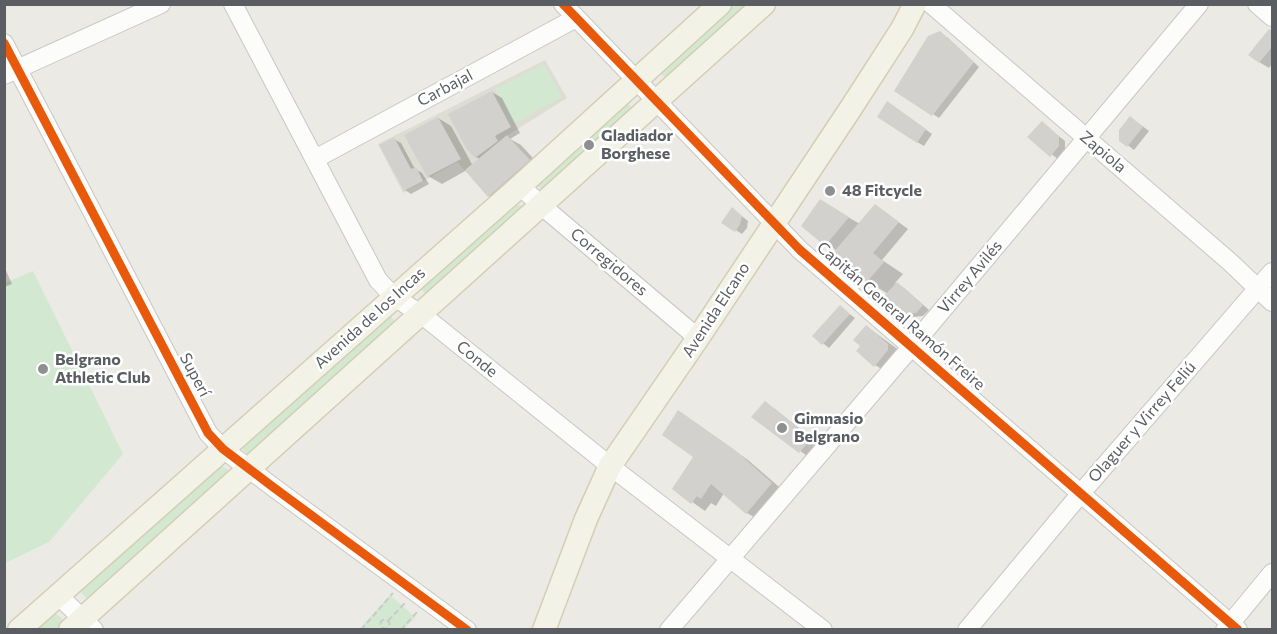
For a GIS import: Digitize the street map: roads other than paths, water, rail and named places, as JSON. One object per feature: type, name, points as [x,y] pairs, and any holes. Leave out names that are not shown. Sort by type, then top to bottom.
[{"type":"main road","name":"Avenida de los Incas","points":[[19,630],[520,186],[720,4]]},
{"type":"main road","name":"Avenida de los Incas","points":[[82,626],[248,468],[764,4]]},
{"type":"main road","name":"Avenida Elcano","points":[[544,630],[593,502],[610,466],[698,338],[902,29],[915,4]]},
{"type":"street","points":[[12,72],[161,4]]},
{"type":"street","name":"Conde","points":[[233,4],[378,280],[394,297],[421,314],[610,466],[823,630]]},
{"type":"street","name":"Capitán General Ramón Freire","points":[[563,4],[800,249],[1082,492],[1231,627]]},
{"type":"street","name":"Zapiola","points":[[931,4],[1230,262],[1272,302]]},
{"type":"street","name":"Virrey Avilés","points":[[669,630],[913,345],[1199,4]]},
{"type":"street","points":[[1257,4],[1272,17]]},
{"type":"street","name":"Carbajal","points":[[315,159],[576,18]]},
{"type":"street","name":"Superí","points":[[4,43],[12,72],[208,433],[223,449],[467,630]]},
{"type":"street","name":"Corregidores","points":[[520,186],[698,338]]},
{"type":"street","name":"Olaguer y Virrey Feliú","points":[[967,630],[1082,492],[1272,272]]},
{"type":"street","points":[[1231,627],[1272,573]]},
{"type":"street","points":[[58,595],[82,626]]},
{"type":"place","name":"Gladiador Borghese","points":[[589,145]]},
{"type":"place","name":"48 Fitcycle","points":[[830,191]]},
{"type":"place","name":"Belgrano Athletic Club","points":[[43,369]]},
{"type":"place","name":"Gimnasio Belgrano","points":[[782,428]]}]
